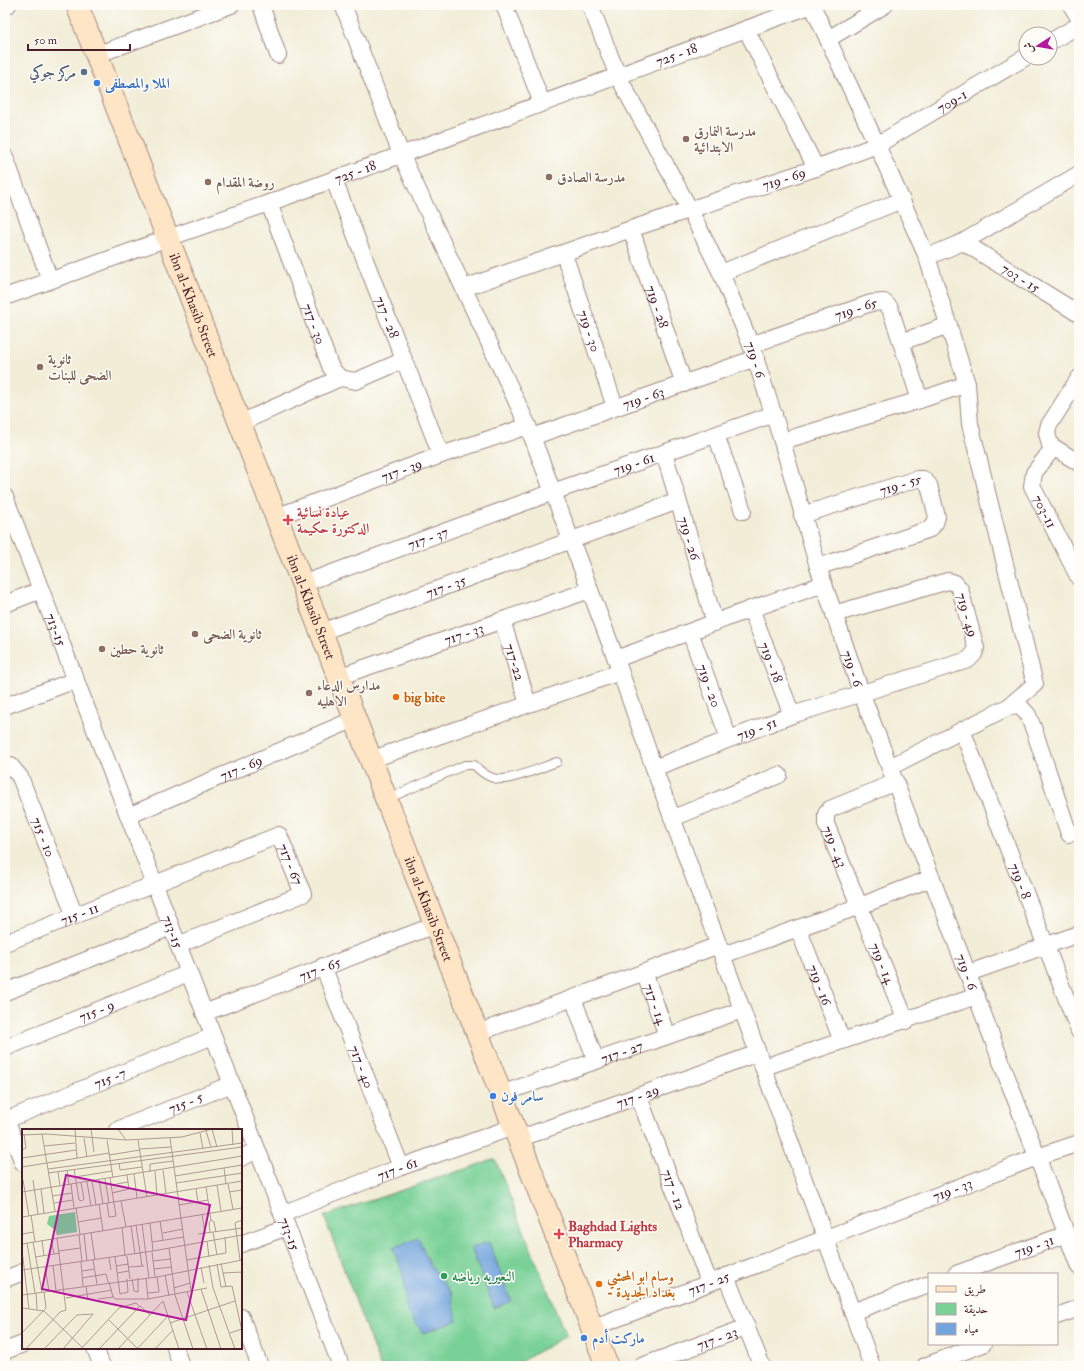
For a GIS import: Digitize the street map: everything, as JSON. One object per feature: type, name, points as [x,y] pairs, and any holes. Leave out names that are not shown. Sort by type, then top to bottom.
[{"type":"street","name":"ibn al-Khasib Street","points":[[77,5],[607,1366]]},
{"type":"street","points":[[96,55],[231,5]]},
{"type":"street","points":[[261,5],[278,55]]},
{"type":"street","points":[[342,5],[401,154],[530,432],[570,542],[590,590],[618,666],[872,1366]]},
{"type":"street","points":[[504,5],[542,103]]},
{"type":"street","name":"719 - 6","points":[[590,5],[618,76],[690,210],[721,272],[753,352],[782,440],[802,515],[818,567],[861,692],[1079,1266]]},
{"type":"street","points":[[812,5],[927,257],[967,384],[970,424],[1034,684],[1008,707],[890,767]]},
{"type":"street","name":"725 - 18","points":[[5,297],[334,180],[401,154],[812,5]]},
{"type":"street","points":[[828,39],[885,5]]},
{"type":"street","points":[[1072,5],[1079,18]]},
{"type":"street","points":[[1058,37],[1079,25]]},
{"type":"street","points":[[746,29],[816,168]]},
{"type":"street","name":"709-1","points":[[877,145],[1018,62]]},
{"type":"street","name":"719 - 69","points":[[464,288],[564,254],[631,229],[816,168],[877,145]]},
{"type":"street","points":[[5,157],[50,280]]},
{"type":"street","points":[[927,257],[963,242],[1079,174]]},
{"type":"street","name":"717 - 28","points":[[334,180],[441,455]]},
{"type":"street","points":[[721,272],[902,200]]},
{"type":"street","name":"717 - 30","points":[[269,203],[331,368],[340,378]]},
{"type":"street","name":"719 - 28","points":[[631,229],[684,384]]},
{"type":"street","name":"703 - 15","points":[[963,242],[1079,314]]},
{"type":"street","name":"719 - 30","points":[[564,254],[615,407]]},
{"type":"street","name":"719 - 65","points":[[753,352],[871,303],[884,302],[890,308],[920,400]]},
{"type":"street","points":[[901,342],[949,325]]},
{"type":"street","name":"719 - 63","points":[[530,432],[615,407],[684,384],[753,352]]},
{"type":"street","points":[[240,423],[340,378],[356,381],[404,360]]},
{"type":"street","points":[[1079,378],[1047,433],[1048,441],[1054,448],[1079,463]]},
{"type":"street","points":[[782,440],[920,400],[967,384]]},
{"type":"street","name":"719 - 61","points":[[553,492],[774,414]]},
{"type":"street","name":"717 - 39","points":[[276,517],[441,455],[530,432]]},
{"type":"street","points":[[716,435],[743,511]]},
{"type":"street","name":"703-11","points":[[1054,448],[1034,473],[1032,486],[1079,578]]},
{"type":"street","name":"719 - 26","points":[[664,453],[715,623]]},
{"type":"street","name":"719 - 55","points":[[802,515],[916,479],[923,479],[929,485],[937,516],[935,523],[930,529],[818,567]]},
{"type":"street","name":"717 - 37","points":[[302,584],[553,492]]},
{"type":"street","name":"713-15","points":[[5,498],[341,1366]]},
{"type":"street","name":"717 - 35","points":[[321,632],[570,542],[678,501]]},
{"type":"street","name":"719 - 49","points":[[834,614],[948,581],[956,584],[960,588],[976,648],[974,654],[968,660],[861,692]]},
{"type":"street","points":[[370,760],[528,704],[618,666],[690,632],[824,584]]},
{"type":"street","points":[[5,604],[41,590]]},
{"type":"street","name":"717 - 33","points":[[338,677],[590,590]]},
{"type":"street","name":"719 - 18","points":[[751,610],[792,715]]},
{"type":"street","name":"717-22","points":[[502,620],[528,704]]},
{"type":"street","name":"719 - 20","points":[[690,632],[729,739]]},
{"type":"street","points":[[5,706],[76,680]]},
{"type":"street","name":"719 - 51","points":[[654,768],[792,715],[861,692]]},
{"type":"street","points":[[1008,707],[1020,706],[1028,715],[1069,834]]},
{"type":"street","name":"717 - 69","points":[[128,816],[355,719]]},
{"type":"street","name":"719 - 8","points":[[962,730],[1079,1031]]},
{"type":"street","name":"715 - 10","points":[[5,765],[10,765],[20,777],[75,916]]},
{"type":"street","points":[[673,818],[779,776]]},
{"type":"street","name":"719 - 43","points":[[860,906],[826,824],[826,814],[830,809],[896,782]]},
{"type":"street","name":"717 - 67","points":[[155,884],[279,834],[302,894],[178,945]]},
{"type":"street","points":[[477,1033],[644,972],[798,928],[932,878]]},
{"type":"street","name":"715 - 11","points":[[5,942],[155,884]]},
{"type":"street","name":"719 - 14","points":[[860,906],[906,1021]]},
{"type":"street","name":"717 - 65","points":[[204,1012],[435,924]]},
{"type":"street","points":[[5,992],[171,927]]},
{"type":"street","name":"719 - 16","points":[[798,928],[842,1041]]},
{"type":"street","points":[[969,974],[1079,934]]},
{"type":"street","name":"717 - 40","points":[[324,966],[401,1167]]},
{"type":"street","name":"717 - 14","points":[[644,972],[667,1036]]},
{"type":"street","name":"715 - 9","points":[[5,1048],[189,973]]},
{"type":"street","name":"717 - 29","points":[[516,1133],[761,1060],[842,1041],[906,1021],[977,996]]},
{"type":"street","points":[[573,998],[596,1061]]},
{"type":"street","name":"717 - 27","points":[[501,1094],[742,1010]]},
{"type":"street","name":"715 -7","points":[[6,1118],[213,1036]]},
{"type":"street","name":"715 - 5","points":[[120,1129],[232,1084]]},
{"type":"street","name":"717 - 12","points":[[639,1097],[709,1282]]},
{"type":"street","points":[[6,1118],[22,1160]]},
{"type":"street","name":"717 - 61","points":[[242,1243],[284,1220],[401,1167],[516,1133]]},
{"type":"street","name":"719 - 33","points":[[826,1238],[1037,1157],[1079,1143]]},
{"type":"street","points":[[242,1158],[258,1150]]},
{"type":"street","name":"719 - 31","points":[[959,1273],[1067,1234]]},
{"type":"street","name":"717 - 25","points":[[592,1328],[826,1238]]},
{"type":"street","points":[[5,1279],[22,1272]]},
{"type":"street","points":[[726,1276],[762,1366]]},
{"type":"street","points":[[852,1312],[928,1284]]},
{"type":"street","points":[[1058,1316],[1079,1308]]},
{"type":"street","points":[[242,1320],[260,1366]]},
{"type":"street","name":"717 - 23","points":[[642,1366],[747,1327]]},
{"type":"street","points":[[5,1351],[22,1344]]},
{"type":"street","points":[[925,1366],[980,1345]]},
{"type":"street","points":[[95,1349],[102,1366]]},
{"type":"street","points":[[175,1349],[181,1366]]},
{"type":"lane","points":[[386,799],[465,765],[474,765],[482,774],[497,780],[509,778],[557,762]]},
{"type":"green space","name":"النعيريه رياضه","points":[[495,1159],[566,1336],[518,1363],[518,1366],[380,1366],[324,1216]]},
{"type":"water","points":[[418,1238],[430,1265],[452,1294],[457,1321],[423,1333],[407,1311],[403,1275],[393,1248]]},
{"type":"water","points":[[489,1242],[511,1301],[494,1308],[471,1248]]},
{"type":"place","name":"مركز جوكي","points":[[84,72]]},
{"type":"place","name":"الملا والمصطفى","points":[[97,83]]},
{"type":"place","name":"مدرسة النمارق الابتدائية","points":[[686,139]]},
{"type":"place","name":"مدرسة الصادق","points":[[549,177]]},
{"type":"place","name":"روضة المقدام","points":[[208,182]]},
{"type":"place","name":"ثانوية الضحى للبنات","points":[[40,367]]},
{"type":"place","name":"عيادة نسائية الدكتورة حكيمة","points":[[288,520]]},
{"type":"place","name":"ثانوية الضحى","points":[[195,634]]},
{"type":"place","name":"ثانوية حطين","points":[[102,649]]},
{"type":"place","name":"مدارس الدعاء الاهليه","points":[[309,693]]},
{"type":"place","name":"big bite","points":[[396,697]]},
{"type":"place","name":"سامر فون","points":[[493,1096]]},
{"type":"place","name":"Baghdad Lights Pharmacy","points":[[559,1234]]},
{"type":"place","name":"النعيريه رياضه","points":[[444,1276]]},
{"type":"place","name":"وسام ابو المحشي - بغداد الجديدة","points":[[599,1284]]},
{"type":"place","name":"ماركت أدم","points":[[584,1338]]}]
